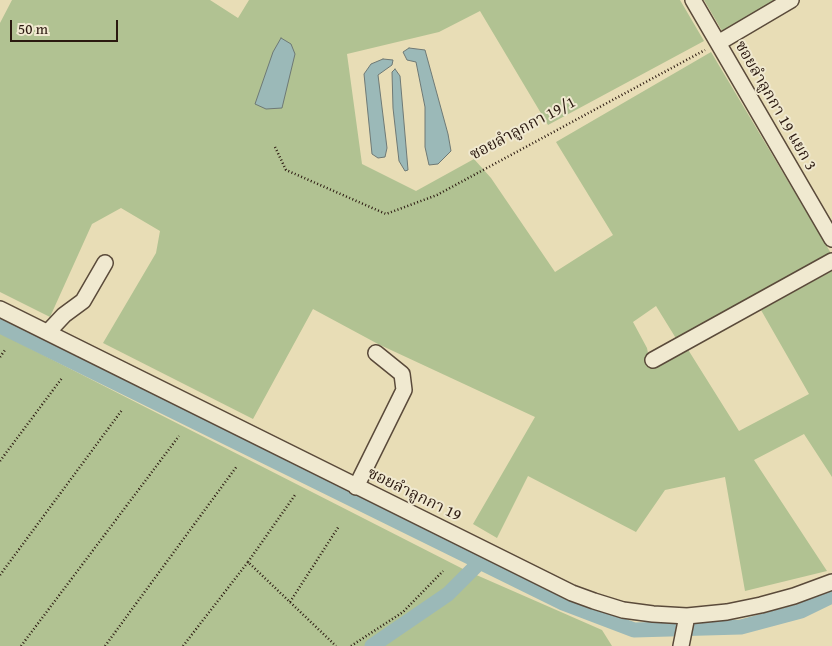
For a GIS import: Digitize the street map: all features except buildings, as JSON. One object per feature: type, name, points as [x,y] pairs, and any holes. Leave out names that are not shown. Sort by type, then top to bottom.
[{"type":"street","name":"ซอยลำลูกกา 19 แยก 3","points":[[692,0],[832,239]]},
{"type":"street","points":[[718,43],[791,0]]},
{"type":"street","points":[[653,360],[832,261]]},
{"type":"street","points":[[48,332],[64,315],[83,301],[105,263]]},
{"type":"street","name":"ซอยลำลูกกา 19","points":[[0,309],[572,593],[623,610],[686,620],[761,605],[794,596],[832,582]]},
{"type":"street","points":[[356,487],[404,390],[402,374],[376,353]]},
{"type":"street","points":[[681,646],[686,620]]},
{"type":"path","name":"ซอยลำลูกกา 19/1","points":[[274,147],[286,170],[386,214],[437,195],[718,43]]},
{"type":"path","points":[[0,357],[5,350]]},
{"type":"path","points":[[0,461],[62,378]]},
{"type":"path","points":[[0,575],[122,410]]},
{"type":"path","points":[[21,646],[179,436]]},
{"type":"path","points":[[104,646],[237,466]]},
{"type":"path","points":[[183,646],[248,562],[295,495]]},
{"type":"path","points":[[290,602],[340,526]]},
{"type":"path","points":[[248,562],[336,646]]},
{"type":"path","points":[[351,646],[403,612],[443,571]]},
{"type":"green space","points":[[12,0],[210,0],[238,18],[249,0],[680,0],[704,41],[548,125],[480,11],[439,32],[347,54],[362,164],[416,191],[474,159],[491,178],[555,272],[613,235],[556,142],[711,52],[832,255],[677,340],[656,306],[633,322],[647,348],[649,358],[687,348],[739,431],[809,394],[761,310],[832,271],[832,477],[804,434],[754,460],[827,571],[745,591],[725,477],[665,490],[636,532],[528,476],[497,538],[473,524],[535,417],[378,344],[313,309],[253,419],[103,343],[156,253],[160,231],[121,208],[92,224],[50,317],[0,292],[0,23]]},
{"type":"green space","points":[[704,0],[777,0],[722,31]]},
{"type":"green space","points":[[0,333],[465,570],[602,630],[612,646],[0,646]]},
{"type":"water","points":[[281,38],[291,44],[295,54],[282,108],[266,109],[255,104],[273,52]]},
{"type":"water","points":[[409,48],[425,50],[448,134],[451,151],[438,164],[429,165],[425,147],[425,107],[416,62],[407,60],[403,52]]},
{"type":"water","points":[[383,59],[393,60],[392,65],[378,75],[387,148],[385,157],[378,158],[372,154],[364,74],[371,64]]},
{"type":"water","points":[[395,69],[400,76],[408,170],[405,171],[399,161],[393,108],[392,72]]},
{"type":"waterway","points":[[0,326],[563,603],[634,630],[741,627],[801,611],[832,596]]},
{"type":"waterway","points":[[372,646],[448,594],[480,562]]}]
